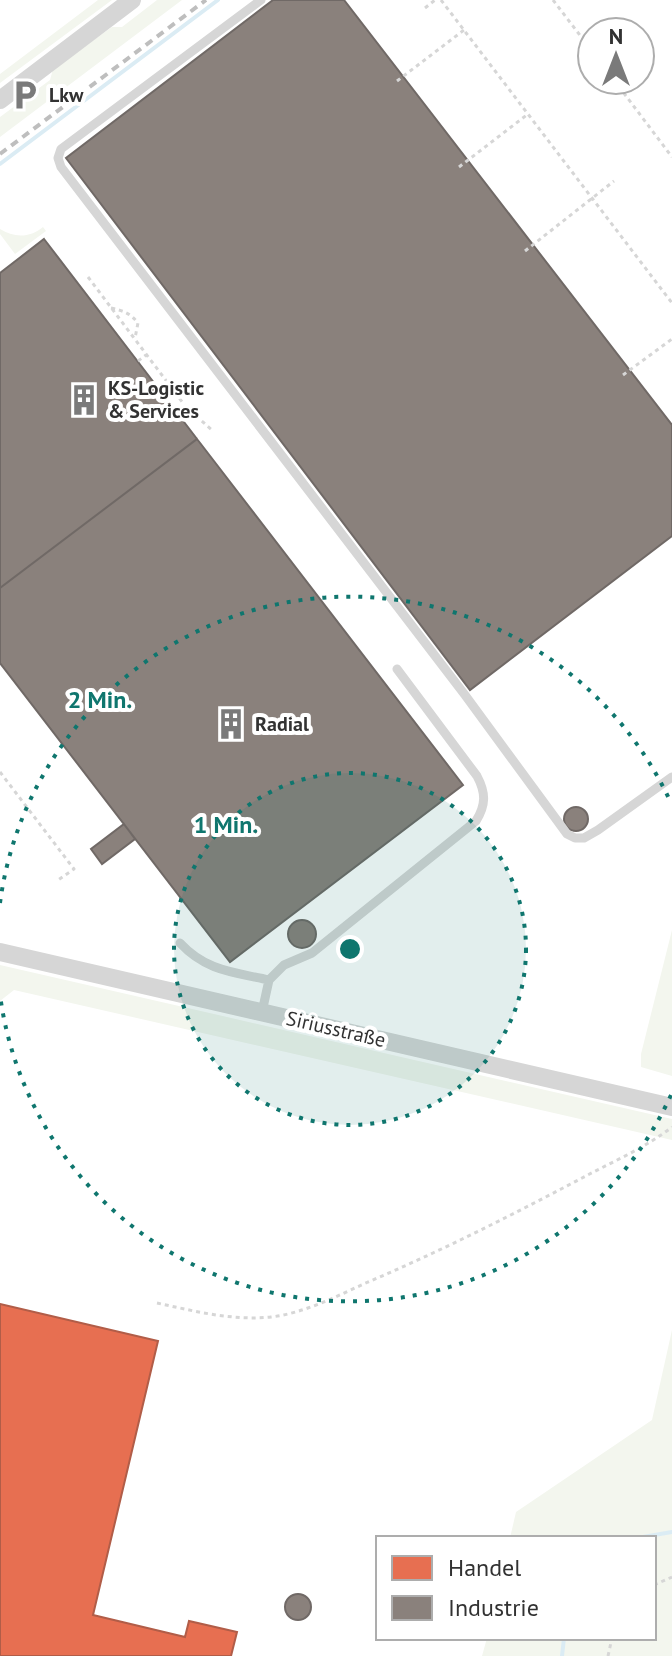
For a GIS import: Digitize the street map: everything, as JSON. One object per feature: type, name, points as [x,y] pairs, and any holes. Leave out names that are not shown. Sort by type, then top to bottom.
[{"type":"street","points":[[0,100],[132,0]]},
{"type":"street","name":"Siriusstraße","points":[[0,952],[672,1107]]},
{"type":"lane","points":[[261,0],[61,149],[58,158],[61,167],[465,695],[567,834],[584,838],[672,777]]},
{"type":"lane","points":[[262,1012],[269,980],[284,965],[312,953],[476,821],[482,811],[485,799],[477,776],[397,669]]},
{"type":"lane","points":[[180,943],[202,962],[269,980]]},
{"type":"path","points":[[425,8],[438,0],[464,30],[672,303]]},
{"type":"path","points":[[553,0],[576,30]]},
{"type":"path","points":[[397,81],[464,30]]},
{"type":"path","points":[[626,96],[672,157]]},
{"type":"path","points":[[459,167],[528,114]]},
{"type":"path","points":[[525,251],[614,181]]},
{"type":"path","points":[[88,277],[186,407],[213,431]]},
{"type":"path","points":[[111,308],[131,314],[138,323],[135,339]]},
{"type":"path","points":[[623,375],[672,339]]},
{"type":"path","points":[[138,361],[146,355]]},
{"type":"path","points":[[179,413],[186,407]]},
{"type":"path","points":[[0,772],[74,869],[58,880]]},
{"type":"path","points":[[157,1303],[220,1316],[249,1318],[273,1317],[305,1309],[390,1273],[514,1213],[672,1127]]},
{"type":"shaded area","points":[[98,0],[112,0],[0,83],[0,74]]},
{"type":"shaded area","points":[[157,0],[182,0],[0,137],[0,117],[50,80],[53,69],[112,27],[122,27]]},
{"type":"shaded area","points":[[43,227],[46,231],[15,254],[0,234],[0,229],[11,234],[27,235]]},
{"type":"shaded area","points":[[672,930],[672,1076],[641,1067],[641,1054]]},
{"type":"shaded area","points":[[0,965],[672,1119],[672,1140],[14,990],[0,1001]]},
{"type":"shaded area","points":[[672,1330],[672,1656],[482,1656],[486,1640],[656,1640],[656,1536],[510,1536],[516,1512],[652,1420]]},
{"type":"building: Handel","points":[[0,1304],[158,1341],[93,1615],[185,1637],[189,1621],[237,1632],[231,1656],[0,1656]]},
{"type":"building: Industrie","points":[[273,0],[344,0],[672,425],[672,536],[470,690],[66,158]]},
{"type":"building: Industrie","name":"KS-Logistic & Services","points":[[44,239],[197,439],[0,588],[0,273]]},
{"type":"building: Industrie","name":"Radial","points":[[197,439],[463,785],[230,962],[0,663],[0,588]]},
{"type":"building: Industrie","points":[[576,807],[585,810],[588,819],[585,828],[576,831],[567,828],[564,819],[567,810]]},
{"type":"building: Industrie","points":[[124,824],[135,839],[102,864],[91,849]]},
{"type":"building: Industrie","points":[[302,920],[312,924],[316,934],[312,944],[302,948],[292,944],[288,934],[292,924]]},
{"type":"building: Industrie","points":[[298,1594],[307,1598],[311,1607],[307,1616],[298,1620],[289,1616],[285,1607],[289,1598]]},
{"type":"waterway","points":[[0,164],[218,0]]},
{"type":"waterway","points":[[649,1536],[672,1532]]},
{"type":"waterway","points":[[562,1656],[564,1640]]},
{"type":"railway","points":[[0,154],[206,0]]},
{"type":"place","name":"Lkw","points":[[25,95]]},
{"type":"place","name":"KS-Logistic & Services","points":[[84,400]]},
{"type":"place","name":"Radial","points":[[231,724]]}]
